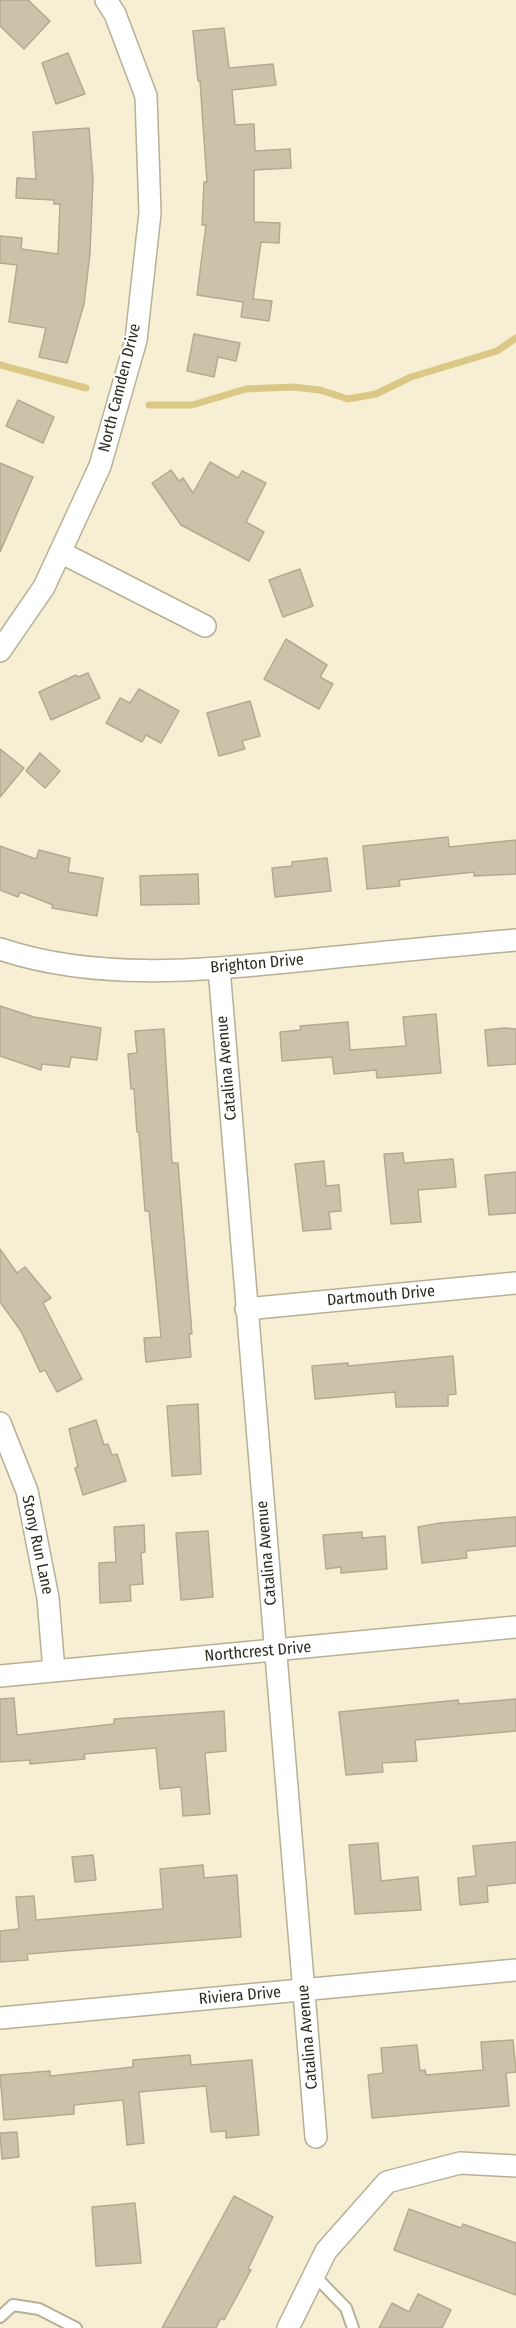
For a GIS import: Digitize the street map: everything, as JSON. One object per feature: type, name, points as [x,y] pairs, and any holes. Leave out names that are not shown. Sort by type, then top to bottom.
[{"type":"street","name":"North Camden Drive","points":[[0,651],[44,587],[100,466],[136,340],[150,213],[146,96],[115,14],[106,0]]},
{"type":"street","points":[[60,552],[205,626]]},
{"type":"street","name":"Brighton Drive","points":[[0,949],[74,966],[138,971],[219,968],[516,940]]},
{"type":"street","name":"Catalina Avenue","points":[[219,968],[316,2137]]},
{"type":"street","name":"Dartmouth Drive","points":[[246,1309],[516,1283]]},
{"type":"street","name":"Stony Run Lane","points":[[0,1423],[27,1491],[48,1598],[54,1671]]},
{"type":"street","name":"Northcrest Drive","points":[[0,1676],[516,1627]]},
{"type":"street","name":"Riviera Drive","points":[[0,2018],[516,1970]]},
{"type":"street","points":[[288,2328],[326,2251],[387,2182],[460,2163],[516,2166]]},
{"type":"lane","points":[[314,2275],[346,2308],[353,2328]]},
{"type":"lane","points":[[0,2304],[39,2309],[76,2328]]},
{"type":"lane","points":[[0,2317],[13,2305]]},
{"type":"building","points":[[0,0],[28,0],[50,21],[24,49],[0,26]]},
{"type":"building","points":[[224,28],[229,68],[273,64],[276,85],[232,90],[235,125],[254,124],[255,151],[290,149],[291,168],[254,170],[254,222],[280,223],[279,243],[261,242],[253,299],[272,301],[269,321],[241,317],[243,302],[197,295],[206,225],[202,225],[204,182],[207,182],[200,81],[198,81],[193,31]]},
{"type":"building","points":[[68,53],[85,94],[56,104],[42,63]]},
{"type":"building","points":[[89,128],[93,179],[90,253],[84,304],[67,363],[39,357],[46,328],[9,322],[17,265],[0,263],[0,236],[22,238],[21,249],[58,254],[60,204],[54,204],[54,200],[16,198],[17,178],[36,179],[33,132]]},
{"type":"building","points":[[194,334],[240,343],[236,361],[218,357],[214,377],[187,371]]},
{"type":"building","points":[[18,400],[54,417],[43,443],[6,426]]},
{"type":"building","points":[[210,462],[238,478],[242,471],[266,483],[246,522],[264,532],[249,561],[181,525],[152,483],[171,470],[179,481],[183,478],[193,493]]},
{"type":"building","points":[[0,463],[33,477],[0,552]]},
{"type":"building","points":[[300,569],[313,606],[283,617],[269,580]]},
{"type":"building","points":[[286,639],[327,665],[320,677],[333,684],[319,709],[264,679]]},
{"type":"building","points":[[88,673],[100,698],[51,720],[39,692],[76,675],[78,677]]},
{"type":"building","points":[[139,689],[179,711],[161,743],[146,735],[142,742],[106,723],[120,698],[130,703]]},
{"type":"building","points":[[250,701],[260,736],[242,741],[245,749],[219,756],[207,713]]},
{"type":"building","points":[[0,749],[24,768],[0,797]]},
{"type":"building","points":[[40,753],[60,771],[45,788],[26,771]]},
{"type":"building","points":[[448,837],[449,847],[516,840],[516,874],[474,876],[474,872],[399,880],[400,886],[367,889],[363,846]]},
{"type":"building","points":[[0,846],[36,859],[39,850],[70,858],[68,872],[103,878],[97,916],[52,908],[53,905],[20,892],[18,897],[0,890]]},
{"type":"building","points":[[327,858],[331,891],[275,897],[272,868],[292,866],[292,862]]},
{"type":"building","points":[[198,874],[199,904],[141,905],[140,876]]},
{"type":"building","points":[[0,1006],[34,1017],[101,1028],[97,1060],[71,1057],[69,1067],[42,1064],[41,1070],[0,1056]]},
{"type":"building","points":[[436,1014],[441,1073],[377,1078],[376,1070],[334,1074],[332,1057],[282,1061],[280,1032],[301,1030],[300,1026],[348,1022],[350,1050],[406,1046],[403,1017]]},
{"type":"building","points":[[164,1029],[172,1163],[178,1163],[192,1334],[189,1334],[191,1357],[146,1362],[144,1338],[161,1337],[149,1211],[145,1211],[139,1132],[137,1132],[134,1089],[131,1089],[128,1054],[137,1053],[135,1031]]},
{"type":"building","points":[[516,1029],[516,1064],[488,1066],[485,1030]]},
{"type":"building","points":[[403,1153],[404,1163],[453,1159],[456,1187],[418,1190],[421,1222],[391,1224],[384,1154]]},
{"type":"building","points":[[324,1161],[326,1186],[339,1185],[341,1211],[329,1212],[331,1229],[303,1231],[295,1164]]},
{"type":"building","points":[[516,1172],[516,1213],[489,1215],[485,1175]]},
{"type":"building","points":[[0,1249],[17,1273],[25,1267],[51,1298],[43,1303],[82,1379],[57,1392],[45,1370],[40,1372],[21,1331],[0,1302]]},
{"type":"building","points":[[453,1356],[456,1394],[448,1395],[448,1406],[396,1407],[395,1392],[315,1399],[312,1366],[348,1363],[348,1366]]},
{"type":"building","points":[[198,1404],[201,1474],[172,1476],[167,1406]]},
{"type":"building","points":[[96,1420],[104,1445],[108,1444],[112,1455],[117,1454],[126,1481],[83,1495],[75,1468],[78,1467],[69,1429]]},
{"type":"building","points":[[516,1517],[516,1546],[466,1551],[467,1558],[422,1563],[418,1527]]},
{"type":"building","points":[[144,1525],[145,1552],[141,1553],[143,1584],[130,1585],[131,1601],[100,1603],[99,1563],[116,1562],[114,1527]]},
{"type":"building","points":[[208,1531],[213,1597],[181,1600],[176,1533]]},
{"type":"building","points":[[362,1532],[362,1538],[385,1536],[387,1569],[341,1573],[341,1567],[326,1569],[323,1535]]},
{"type":"building","points":[[14,1698],[17,1735],[114,1724],[114,1719],[224,1711],[226,1751],[205,1753],[210,1814],[183,1816],[181,1787],[160,1789],[156,1748],[84,1754],[85,1759],[30,1764],[30,1760],[0,1762],[0,1699]]},
{"type":"building","points":[[516,1699],[516,1731],[415,1740],[417,1761],[382,1763],[383,1772],[346,1775],[339,1712],[458,1700],[459,1704]]},
{"type":"building","points":[[516,1842],[516,1883],[487,1886],[488,1902],[460,1905],[458,1878],[476,1876],[473,1846]]},
{"type":"building","points":[[378,1843],[381,1881],[418,1877],[421,1910],[355,1914],[349,1845]]},
{"type":"building","points":[[93,1855],[96,1880],[75,1882],[72,1857]]},
{"type":"building","points":[[203,1865],[204,1878],[237,1875],[241,1937],[27,1954],[28,1960],[0,1962],[0,1931],[19,1929],[16,1897],[34,1896],[36,1920],[163,1909],[160,1869]]},
{"type":"building","points":[[513,2040],[516,2072],[506,2073],[509,2106],[372,2118],[368,2075],[383,2073],[381,2048],[417,2045],[420,2071],[425,2070],[426,2075],[483,2070],[481,2042]]},
{"type":"building","points":[[190,2055],[191,2065],[252,2060],[259,2135],[226,2138],[226,2131],[211,2132],[206,2086],[139,2092],[144,2143],[127,2145],[123,2100],[74,2105],[74,2114],[4,2120],[0,2075],[50,2071],[50,2076],[133,2067],[133,2060]]},
{"type":"building","points":[[17,2132],[19,2157],[2,2159],[0,2133]]},
{"type":"building","points":[[234,2196],[273,2217],[248,2269],[251,2270],[224,2320],[221,2318],[216,2328],[162,2328]]},
{"type":"building","points":[[135,2203],[141,2263],[96,2266],[92,2207]]},
{"type":"building","points":[[409,2209],[461,2228],[463,2224],[516,2243],[516,2295],[394,2250]]},
{"type":"building","points":[[418,2294],[451,2310],[442,2328],[379,2328],[392,2303],[409,2312]]},
{"type":"waterway","points":[[149,405],[192,405],[246,389],[293,387],[320,390],[348,399],[376,394],[411,377],[497,351],[516,338]]},
{"type":"waterway","points":[[0,365],[86,388]]}]
